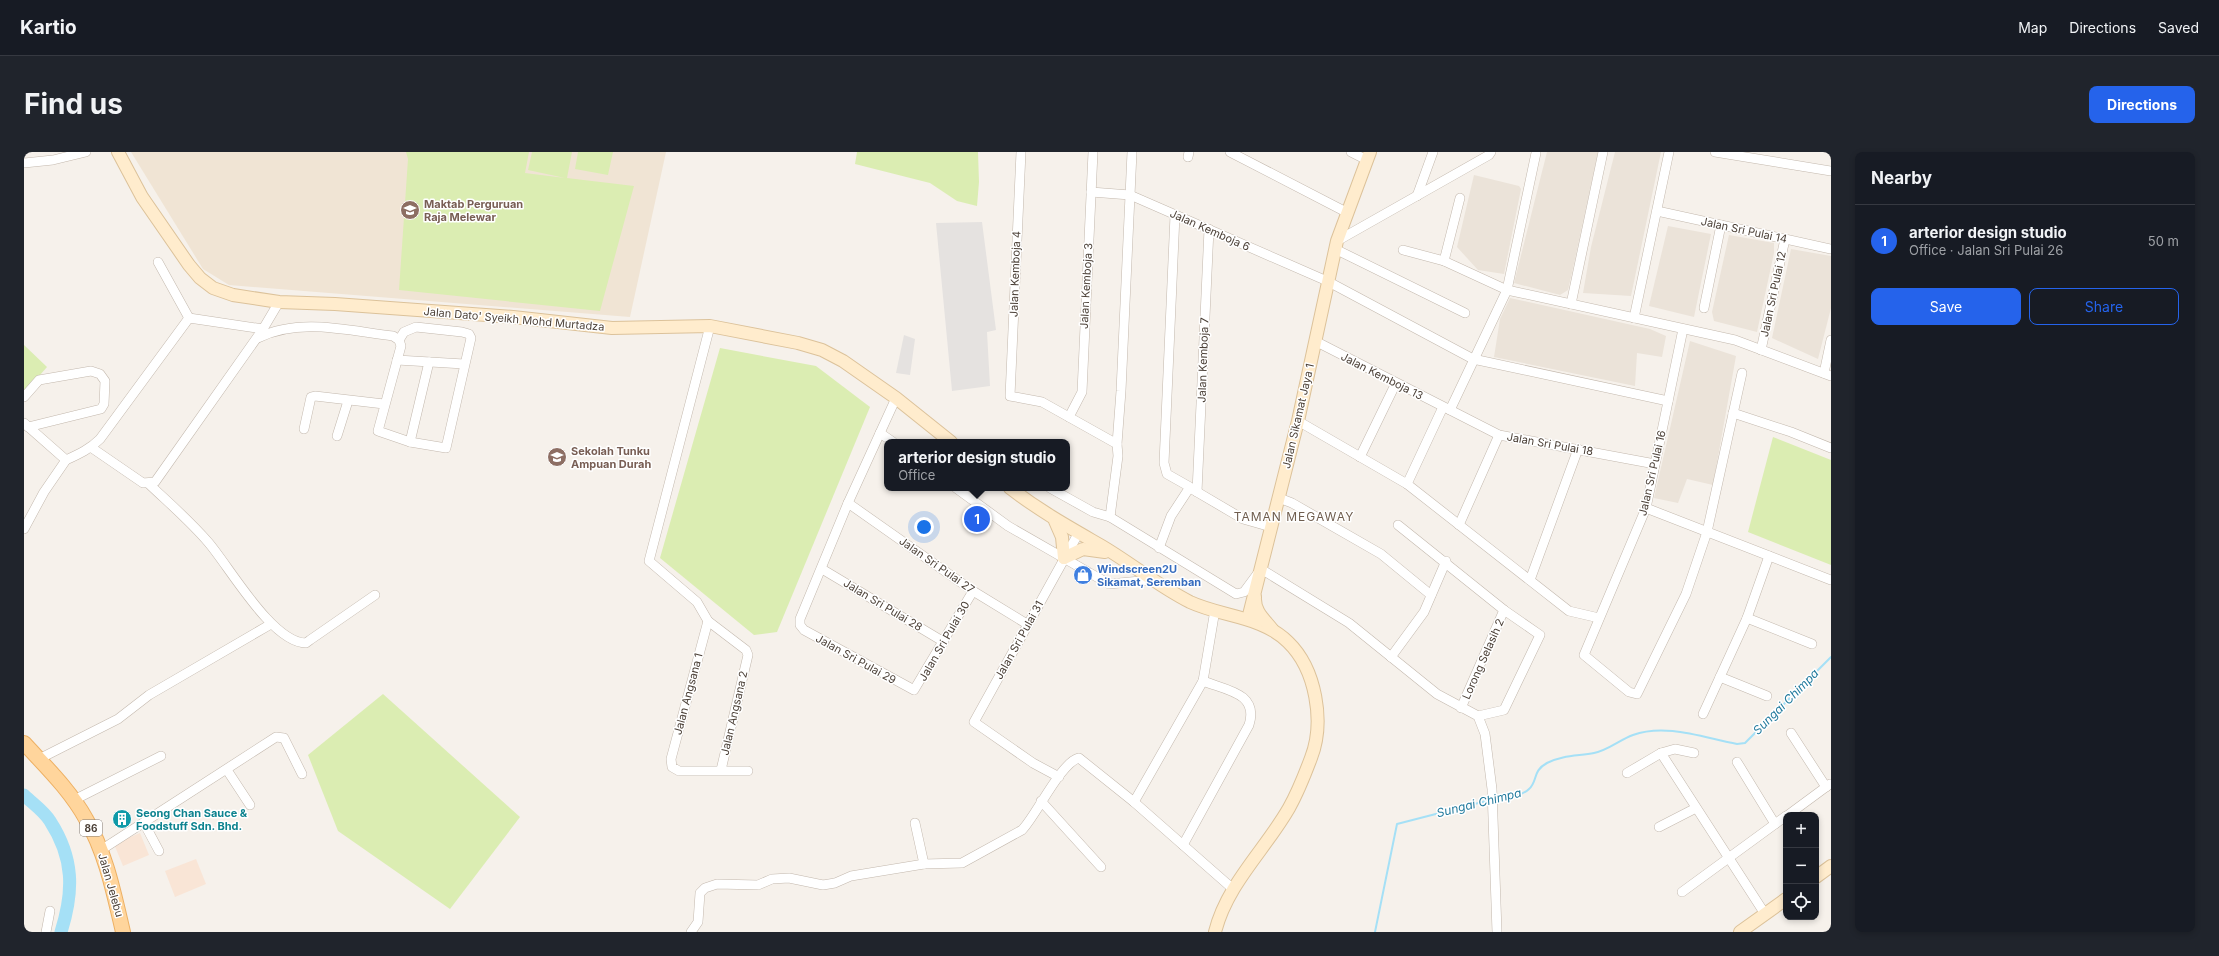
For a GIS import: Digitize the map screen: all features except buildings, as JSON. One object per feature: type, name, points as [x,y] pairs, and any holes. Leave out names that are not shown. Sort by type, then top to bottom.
[{"type":"main road","name":"Jalan Dato' Syeikh Mohd Murtadza","points":[[118,152],[142,197],[200,278],[213,288],[233,294],[279,302],[335,304],[513,317],[612,328],[710,326],[822,350],[843,361],[896,398],[947,439]]},
{"type":"main road","name":"Jalan Sikamat Jaya 1","points":[[1248,619],[1298,421],[1336,245],[1369,156]]},
{"type":"main road","points":[[1014,491],[1055,521],[1111,553],[1151,580],[1192,602],[1248,619],[1274,632],[1288,642],[1299,655],[1309,675],[1314,696],[1317,732],[1312,756],[1288,808],[1233,889],[1220,914],[1215,932]]},
{"type":"main road","points":[[1055,521],[1063,543],[1064,558],[1083,549],[1111,553]]},
{"type":"main road","points":[[1218,611],[1241,608],[1256,588]]},
{"type":"main road","points":[[1256,588],[1255,602],[1257,609],[1274,632]]},
{"type":"main road","name":"Jalan Jelebu","points":[[24,743],[40,759],[74,800],[87,819],[102,850],[123,932]]},
{"type":"main road","points":[[1819,875],[1831,866]]},
{"type":"main road","points":[[1740,932],[1783,901]]},
{"type":"street","points":[[24,163],[52,160],[86,152]]},
{"type":"street","name":"Jalan Kemboja 4","points":[[1021,152],[1010,396],[1042,402],[1069,417]]},
{"type":"street","name":"Jalan Kemboja 3","points":[[1069,417],[1082,392],[1092,152]]},
{"type":"street","points":[[1110,517],[1118,456],[1117,444],[1132,152]]},
{"type":"street","points":[[1230,152],[1348,213]]},
{"type":"street","points":[[1351,152],[1369,156]]},
{"type":"street","points":[[1417,196],[1433,152]]},
{"type":"street","points":[[1336,245],[1417,196],[1489,156],[1491,152]]},
{"type":"street","points":[[1571,304],[1603,152]]},
{"type":"street","points":[[1634,318],[1670,152]]},
{"type":"street","points":[[1715,152],[1831,171]]},
{"type":"street","points":[[1407,484],[1507,290],[1536,153]]},
{"type":"street","name":"Jalan Kemboja 6","points":[[1091,192],[1130,195],[1327,281],[1473,358],[1668,400]]},
{"type":"street","points":[[1444,261],[1460,198]]},
{"type":"street","name":"Jalan Sri Pulai 14","points":[[1657,211],[1831,249]]},
{"type":"street","points":[[1175,215],[1164,463],[1167,474],[1243,519],[1271,527]]},
{"type":"street","points":[[1704,308],[1721,225]]},
{"type":"street","name":"Jalan Kemboja 7","points":[[1194,489],[1208,229]]},
{"type":"street","name":"Jalan Sri Pulai 12","points":[[1761,350],[1785,239]]},
{"type":"street","points":[[1336,245],[1465,313]]},
{"type":"street","points":[[1403,250],[1444,261],[1507,290],[1735,340],[1827,374],[1831,340]]},
{"type":"street","points":[[158,262],[189,318]]},
{"type":"street","points":[[149,484],[155,482],[263,329],[279,302]]},
{"type":"street","points":[[189,318],[263,329]]},
{"type":"street","points":[[25,524],[66,460],[92,448],[100,439],[189,318]]},
{"type":"street","points":[[256,339],[271,331],[299,326],[394,336],[399,340],[401,346],[384,404],[378,431],[410,442],[446,448],[471,338],[469,334],[416,327],[404,332],[399,340]]},
{"type":"street","points":[[708,621],[697,602],[649,561],[710,326]]},
{"type":"street","name":"Jalan Sri Pulai 16","points":[[1683,329],[1646,508],[1584,655],[1629,692],[1637,694],[1686,594],[1707,532]]},
{"type":"street","name":"Jalan Kemboja 13","points":[[1315,341],[1446,409]]},
{"type":"street","points":[[397,360],[464,364]]},
{"type":"street","points":[[410,442],[429,362]]},
{"type":"street","points":[[24,397],[40,380],[91,371],[100,374],[105,381],[104,404],[101,409],[26,425]]},
{"type":"street","points":[[1707,532],[1742,373]]},
{"type":"street","points":[[1360,457],[1396,383]]},
{"type":"street","points":[[304,429],[311,398],[315,396],[384,404]]},
{"type":"street","points":[[822,569],[848,503],[896,398]]},
{"type":"street","points":[[337,436],[348,401]]},
{"type":"street","name":"Jalan Sri Pulai 18","points":[[1446,409],[1500,435],[1655,464]]},
{"type":"street","points":[[1733,413],[1791,432],[1831,448]]},
{"type":"street","points":[[1069,417],[1117,444]]},
{"type":"street","points":[[1298,421],[1407,484],[1569,610],[1599,618]]},
{"type":"street","points":[[26,425],[66,460]]},
{"type":"street","points":[[880,432],[889,439]]},
{"type":"street","points":[[1459,525],[1500,435]]},
{"type":"street","points":[[92,448],[144,483],[149,484],[202,535],[222,558],[244,592],[271,624],[298,641],[306,643],[375,595]]},
{"type":"street","points":[[1530,580],[1578,449]]},
{"type":"street","points":[[1159,548],[1171,516],[1194,489]]},
{"type":"street","points":[[960,491],[1008,526],[1109,584],[1151,580]]},
{"type":"street","points":[[1055,491],[1093,512],[1110,517],[1236,594],[1244,592],[1261,569],[1349,623],[1437,694],[1461,708],[1478,716],[1504,710],[1540,635],[1504,610],[1446,561],[1398,525]]},
{"type":"street","points":[[1279,498],[1292,503],[1381,554],[1431,595]]},
{"type":"street","name":"Jalan Sri Pulai 27","points":[[848,503],[972,591],[1028,624]]},
{"type":"street","points":[[1646,508],[1831,580]]},
{"type":"street","name":"Jalan Sri Pulai 31","points":[[1059,777],[1033,763],[974,722],[1078,534]]},
{"type":"street","points":[[1704,714],[1747,618],[1768,556]]},
{"type":"street","points":[[1392,657],[1424,612],[1446,561]]},
{"type":"street","name":"Jalan Sri Pulai 29","points":[[822,569],[800,619],[800,625],[804,630],[914,690]]},
{"type":"street","name":"Jalan Sri Pulai 28","points":[[822,569],[944,642]]},
{"type":"street","name":"Jalan Sri Pulai 30","points":[[914,690],[944,642],[972,591]]},
{"type":"street","name":"Lorong Selasih 2","points":[[1461,708],[1504,610]]},
{"type":"street","points":[[1134,802],[1203,681],[1218,611]]},
{"type":"street","points":[[1747,618],[1812,644]]},
{"type":"street","name":"Jalan Angsana 2","points":[[708,621],[746,650],[748,655],[721,770]]},
{"type":"street","name":"Jalan Angsana 1","points":[[708,621],[671,759],[672,767],[678,771],[721,770]]},
{"type":"street","points":[[40,759],[118,719],[149,695],[271,624]]},
{"type":"street","points":[[1720,677],[1767,696]]},
{"type":"street","points":[[1183,845],[1249,725],[1252,716],[1252,708],[1248,700],[1239,694],[1203,681]]},
{"type":"street","points":[[1478,716],[1485,734],[1492,789],[1497,932]]},
{"type":"street","points":[[1791,733],[1829,785],[1792,812]]},
{"type":"street","points":[[102,850],[276,737],[281,736],[284,738],[302,774]]},
{"type":"street","points":[[1627,773],[1661,753],[1675,749],[1694,752]]},
{"type":"street","points":[[1661,753],[1765,914]]},
{"type":"street","points":[[74,800],[161,756]]},
{"type":"street","points":[[691,932],[698,922],[700,893],[710,886],[758,884],[772,879],[789,878],[823,885],[835,883],[851,876],[924,864],[962,863],[972,859],[1022,830],[1028,824],[1041,801],[1059,777],[1071,763],[1079,758],[1134,802],[1233,889]]},
{"type":"street","points":[[1737,762],[1775,824]]},
{"type":"street","points":[[227,770],[250,805]]},
{"type":"street","points":[[721,770],[748,771]]},
{"type":"street","points":[[1041,801],[1101,867]]},
{"type":"street","points":[[1660,826],[1696,808]]},
{"type":"street","points":[[1682,892],[1783,819]]},
{"type":"street","points":[[144,823],[159,851]]},
{"type":"street","points":[[916,823],[924,864]]},
{"type":"street","points":[[46,932],[50,911]]},
{"type":"shaded area","name":"Maktab Perguruan Raja Melewar","points":[[131,152],[666,152],[630,317],[229,285],[203,269]]},
{"type":"shaded area","points":[[1547,152],[1598,152],[1568,290],[1560,295],[1514,283]]},
{"type":"shaded area","points":[[1615,152],[1661,152],[1631,296],[1583,293],[1591,247]]},
{"type":"shaded area","points":[[1474,175],[1519,186],[1521,189],[1504,274],[1478,270],[1457,247]]},
{"type":"shaded area","points":[[982,222],[996,330],[987,332],[990,386],[952,391],[936,223]]},
{"type":"shaded area","points":[[1668,226],[1711,234],[1694,317],[1649,306]]},
{"type":"shaded area","points":[[1729,235],[1774,243],[1774,253],[1757,332],[1714,321],[1712,312]]},
{"type":"shaded area","points":[[1791,249],[1831,256],[1831,308],[1818,359],[1772,338]]},
{"type":"shaded area","points":[[1510,298],[1650,329],[1666,336],[1662,357],[1637,353],[1635,386],[1494,357],[1500,319]]},
{"type":"shaded area","points":[[904,335],[915,339],[910,375],[896,373]]},
{"type":"shaded area","points":[[1690,341],[1736,356],[1713,485],[1687,479],[1678,503],[1654,498]]},
{"type":"shaded area","points":[[140,833],[149,855],[123,866],[114,844]]},
{"type":"shaded area","points":[[196,859],[206,884],[175,897],[165,871]]},
{"type":"green space","points":[[406,152],[529,152],[525,173],[565,178],[528,170],[532,152],[572,152],[567,178],[634,186],[600,311],[399,290],[408,159]]},
{"type":"green space","points":[[578,152],[613,152],[608,175],[575,169]]},
{"type":"green space","points":[[857,152],[978,152],[979,182],[977,206],[957,201],[930,183],[855,164]]},
{"type":"green space","points":[[24,345],[47,367],[24,393]]},
{"type":"green space","points":[[720,348],[816,366],[870,407],[777,632],[754,635],[660,558]]},
{"type":"green space","points":[[1773,437],[1831,460],[1831,565],[1748,532]]},
{"type":"green space","points":[[383,694],[520,817],[450,909],[338,831],[308,755]]},
{"type":"waterway","name":"Sungai Chimpa","points":[[1494,799],[1526,792],[1534,783],[1539,769],[1553,760],[1599,752],[1628,737],[1646,732],[1659,730],[1672,731],[1737,744],[1745,743],[1831,657]]},
{"type":"waterway","points":[[24,795],[47,817],[64,848],[70,889],[61,932]]},
{"type":"waterway","name":"Sungai Chimpa","points":[[1375,932],[1397,824],[1490,800]]},
{"type":"place","name":"Maktab Perguruan Raja Melewar","points":[[410,210]]},
{"type":"place","name":"Sekolah Tunku Ampuan Durah","points":[[557,457]]},
{"type":"place","name":"arterior design studio","points":[[977,519]]},
{"type":"place","name":"Windscreen2U Sikamat, Seremban","points":[[1083,575]]},
{"type":"place","name":"Seong Chan Sauce & Foodstuff Sdn. Bhd.","points":[[122,819]]},
{"type":"district","name":"TAMAN MEGAWAY","points":[[1294,517]]}]
